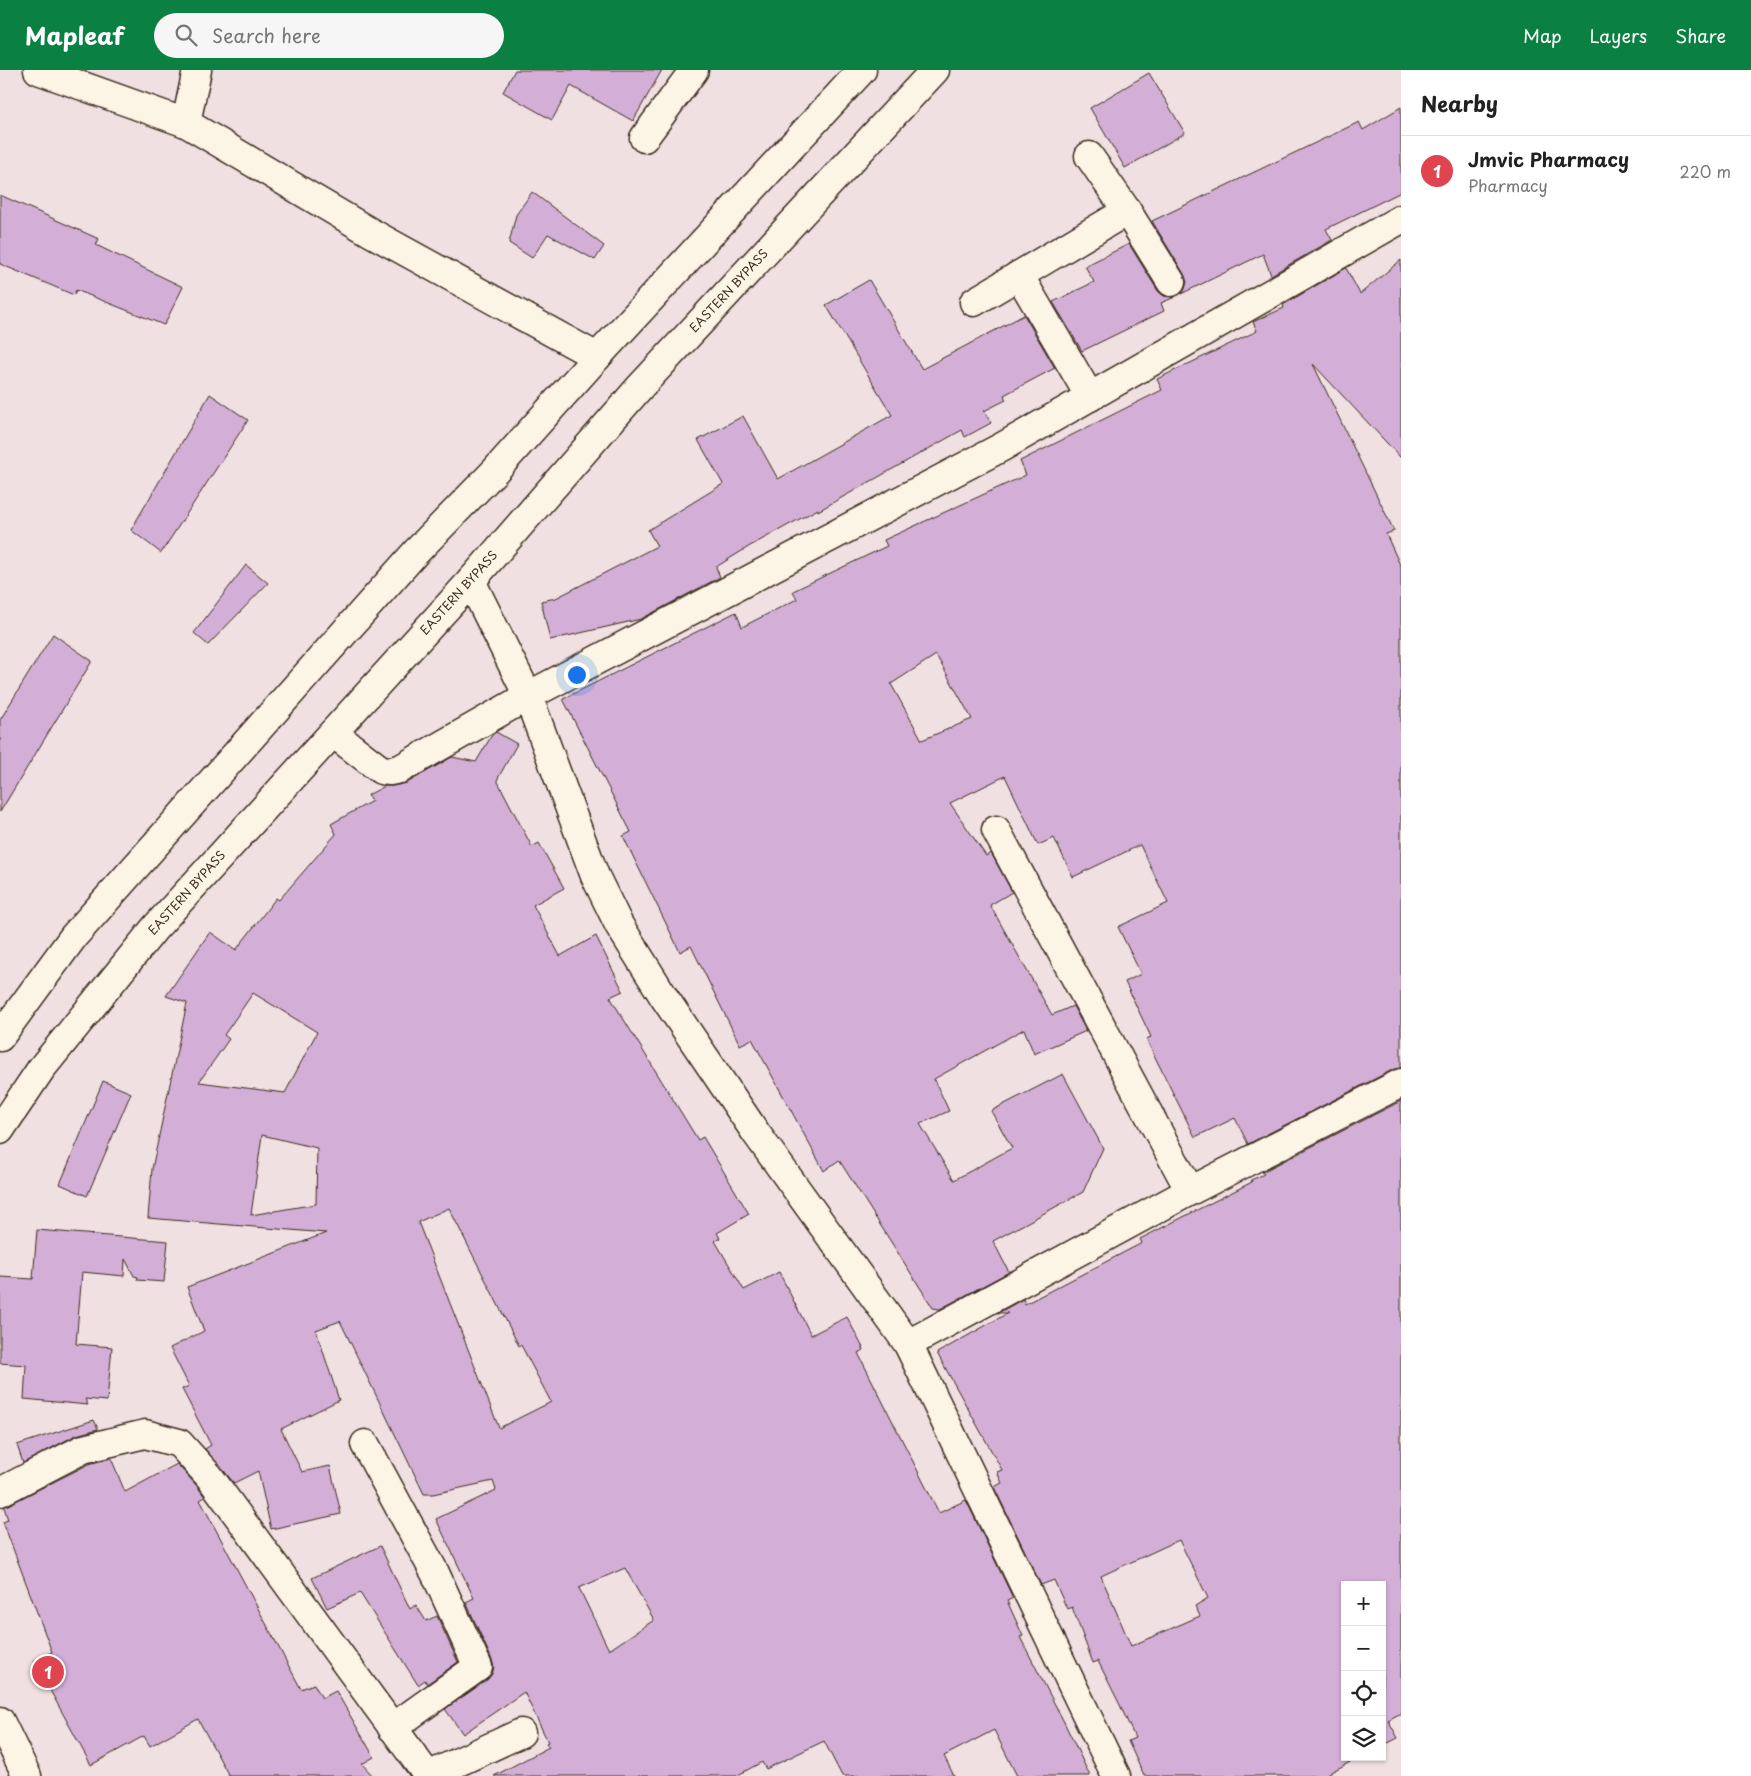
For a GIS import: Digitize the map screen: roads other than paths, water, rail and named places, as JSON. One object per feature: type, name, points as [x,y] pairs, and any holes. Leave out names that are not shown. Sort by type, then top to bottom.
[{"type":"main road","points":[[38,70],[186,123],[370,232],[597,358]]},
{"type":"main road","points":[[186,123],[196,70]]},
{"type":"main road","points":[[644,138],[694,70]]},
{"type":"main road","points":[[0,1038],[74,936],[416,552],[494,472],[862,70]]},
{"type":"main road","name":"EASTERN BYPASS","points":[[0,1130],[42,1069],[154,928],[471,581],[640,387],[935,70]]},
{"type":"main road","points":[[1089,156],[1127,211],[1171,282]]},
{"type":"main road","points":[[974,302],[1127,211]]},
{"type":"main road","points":[[333,733],[381,770],[390,772],[400,769],[528,696],[1002,447],[1401,219]]},
{"type":"main road","points":[[1019,276],[1090,397]]},
{"type":"main road","points":[[471,581],[528,696],[594,876],[619,925],[664,997],[756,1133],[908,1344],[1116,1776]]},
{"type":"main road","points":[[996,830],[1190,1191]]},
{"type":"main road","points":[[908,1344],[1190,1191],[1401,1083]]},
{"type":"main road","points":[[0,1492],[83,1449],[145,1434],[179,1443],[208,1476],[428,1776],[520,1732]]},
{"type":"main road","points":[[365,1444],[435,1573],[478,1667],[392,1728]]},
{"type":"main road","points":[[0,1721],[27,1776]]},
{"type":"place","name":"Jmvic Pharmacy","points":[[48,1672]]}]
